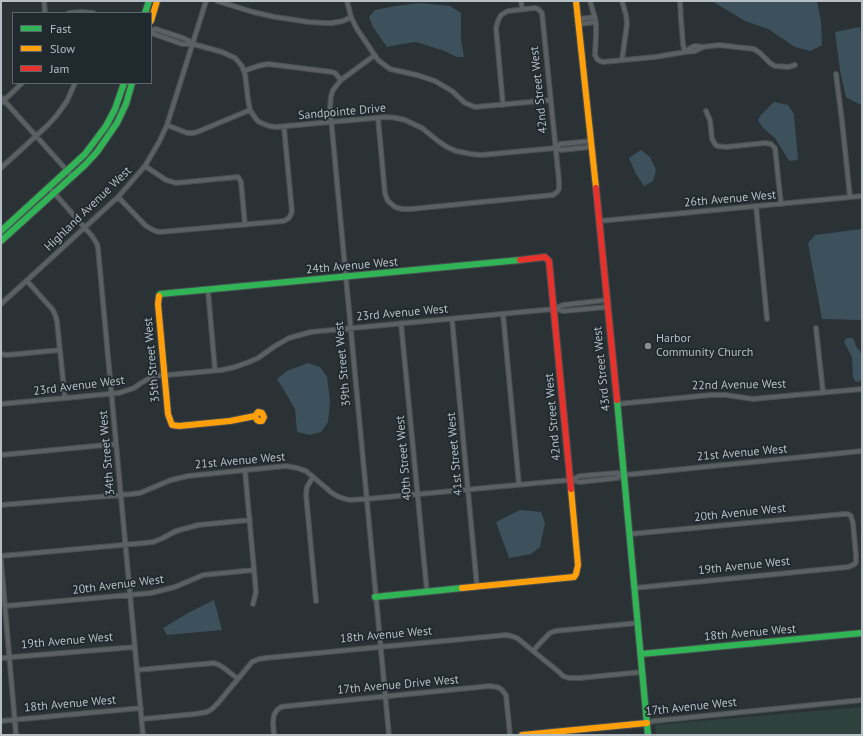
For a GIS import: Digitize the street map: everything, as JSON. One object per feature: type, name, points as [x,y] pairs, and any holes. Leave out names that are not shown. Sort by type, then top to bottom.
[{"type":"street","points":[[44,1],[45,12]]},
{"type":"street","points":[[145,12],[149,1]]},
{"type":"street","points":[[152,18],[157,1]]},
{"type":"street","name":"Highland Avenue West","points":[[1,304],[118,198],[145,166],[160,142],[167,125],[206,1]]},
{"type":"street","points":[[217,1],[253,12],[309,22],[325,23],[351,17]]},
{"type":"street","points":[[347,1],[351,17],[357,29],[378,60],[390,69],[435,81],[452,91],[465,103],[471,106],[478,107],[551,100]]},
{"type":"street","points":[[503,105],[496,28],[499,19],[505,13],[508,11],[522,9],[521,1]]},
{"type":"street","name":"43rd Street West","points":[[576,1],[600,221],[648,735]]},
{"type":"street","points":[[590,1],[596,22],[594,53],[596,58],[603,62],[655,57],[695,51],[703,47],[719,44],[754,49],[775,66],[788,68],[795,66]]},
{"type":"street","points":[[622,1],[627,24],[622,60]]},
{"type":"street","points":[[680,1],[684,52]]},
{"type":"street","name":"42nd Street West","points":[[378,118],[385,194],[388,201],[397,208],[411,209],[551,195],[557,192],[559,189],[559,181],[542,13],[540,10],[535,8],[522,9]]},
{"type":"street","points":[[578,22],[595,17]]},
{"type":"street","points":[[578,22],[596,22]]},
{"type":"street","points":[[152,30],[156,29],[183,38],[193,44],[229,55],[239,62],[244,71],[250,110],[194,133],[184,132],[167,125]]},
{"type":"street","points":[[152,33],[182,44],[193,44]]},
{"type":"street","name":"39th Street West","points":[[375,55],[340,80],[334,88],[330,105],[389,735]]},
{"type":"street","points":[[244,71],[268,64],[332,72],[335,73],[340,80]]},
{"type":"street","points":[[836,74],[850,197]]},
{"type":"street","points":[[21,84],[2,100],[72,176]]},
{"type":"street","points":[[1,168],[57,116],[70,96],[75,84]]},
{"type":"street","points":[[1,231],[85,154],[103,131],[116,109],[124,84]]},
{"type":"street","points":[[1,241],[97,152],[115,128],[126,104],[132,84]]},
{"type":"street","name":"Sandpointe Drive","points":[[250,110],[256,119],[265,125],[273,127],[378,118],[396,118],[405,120],[422,128],[447,147],[466,154],[481,155],[556,148],[561,150],[591,144]]},
{"type":"street","points":[[706,111],[710,120],[712,139],[715,144],[721,146],[765,143],[771,144],[775,148],[781,204]]},
{"type":"street","points":[[118,198],[146,226],[160,232],[284,221],[289,218],[292,212],[284,127]]},
{"type":"street","points":[[145,166],[166,180],[176,183],[238,177],[241,182],[245,225]]},
{"type":"street","name":"34th Street West","points":[[49,187],[95,240],[98,248],[143,735]]},
{"type":"street","name":"26th Avenue West","points":[[600,221],[862,196]]},
{"type":"street","points":[[756,206],[767,319]]},
{"type":"street","name":"24th Avenue West","points":[[159,295],[164,293],[346,277],[543,257],[546,257],[547,259]]},
{"type":"street","name":"42nd Street West","points":[[477,587],[574,577],[578,565],[554,309],[549,261],[547,259]]},
{"type":"street","points":[[26,281],[53,310],[57,322],[65,398]]},
{"type":"street","points":[[208,290],[215,370]]},
{"type":"street","name":"35th Street West","points":[[159,295],[158,304],[164,375],[168,414],[171,423],[179,426],[230,421],[255,416]]},
{"type":"street","name":"23rd Avenue West","points":[[1,404],[112,394],[129,391],[150,378],[157,376],[235,367],[258,358],[283,341],[311,332],[554,309],[564,311],[607,304]]},
{"type":"street","points":[[503,314],[519,485]]},
{"type":"street","name":"41st Street West","points":[[452,319],[477,587]]},
{"type":"street","name":"40th Street West","points":[[401,323],[427,592]]},
{"type":"street","points":[[816,328],[823,392]]},
{"type":"street","points":[[1,354],[7,355],[60,350]]},
{"type":"street","name":"22nd Avenue West","points":[[617,404],[711,395],[726,395],[753,399],[862,389]]},
{"type":"street","points":[[1,455],[116,444]]},
{"type":"street","name":"21st Avenue West","points":[[1,506],[140,493],[164,482],[188,476],[289,466],[306,472],[332,493],[349,500],[570,480],[580,482],[617,478],[624,475],[862,451]]},
{"type":"street","points":[[245,470],[256,592],[253,604]]},
{"type":"street","points":[[313,477],[307,487],[306,494],[316,601]]},
{"type":"street","name":"20th Avenue West","points":[[630,534],[848,514],[851,516],[853,523],[856,556],[855,564]]},
{"type":"street","points":[[1,556],[153,542],[176,532],[198,525],[250,520]]},
{"type":"street","points":[[1,560],[16,735]]},
{"type":"street","name":"19th Avenue West","points":[[635,588],[848,567],[855,564]]},
{"type":"street","name":"20th Avenue West","points":[[5,606],[151,593],[168,590],[203,575],[254,570]]},
{"type":"street","points":[[375,596],[477,587]]},
{"type":"street","points":[[533,651],[546,636],[555,631],[638,623]]},
{"type":"street","name":"18th Avenue West","points":[[641,654],[862,633]]},
{"type":"street","name":"18th Avenue West","points":[[142,719],[207,712],[218,703],[252,662],[259,659],[506,635],[517,638],[563,676],[569,678],[642,672]]},
{"type":"street","name":"19th Avenue West","points":[[1,658],[135,646]]},
{"type":"street","points":[[137,670],[214,663],[224,668],[238,679]]},
{"type":"street","name":"17th Avenue Drive West","points":[[274,735],[274,715],[281,707],[490,686],[497,687],[506,695],[510,735]]},
{"type":"street","name":"17th Avenue West","points":[[522,735],[862,700]]},
{"type":"street","name":"18th Avenue West","points":[[1,721],[141,708]]},
{"type":"green space","points":[[862,707],[862,735],[656,735],[655,725]]},
{"type":"water","points":[[712,1],[817,1],[821,22],[822,45],[810,51],[795,47],[768,29],[745,21]]},
{"type":"water","points":[[420,3],[450,6],[461,13],[461,39],[464,57],[457,57],[442,50],[416,42],[387,47],[373,27],[369,17],[375,10]]},
{"type":"water","points":[[860,27],[862,42],[862,105],[846,97],[840,70],[835,32]]},
{"type":"water","points":[[774,102],[788,105],[794,114],[798,160],[789,161],[775,138],[763,128],[758,120]]},
{"type":"water","points":[[641,150],[650,157],[656,170],[653,181],[644,186],[636,174],[629,158]]},
{"type":"water","points":[[862,229],[862,320],[822,319],[808,243],[815,235]]},
{"type":"water","points":[[846,338],[853,338],[857,348],[860,351],[862,359],[862,378],[859,382],[855,381],[853,377],[852,357],[844,342]]},
{"type":"water","points":[[308,363],[320,367],[327,377],[330,400],[328,422],[321,432],[310,435],[297,432],[295,409],[277,379],[287,371]]},
{"type":"water","points":[[520,510],[541,512],[545,523],[540,547],[531,554],[509,558],[496,522]]},
{"type":"water","points":[[214,600],[222,630],[167,635],[163,628]]},
{"type":"traffic: fast","points":[[145,12],[149,1]]},
{"type":"traffic: fast","points":[[1,231],[85,154],[106,126],[115,109],[124,84]]},
{"type":"traffic: fast","points":[[1,241],[85,165],[97,152],[117,123],[126,104],[132,84]]},
{"type":"traffic: fast","points":[[159,296],[160,294],[520,260]]},
{"type":"traffic: fast","points":[[617,400],[648,735]]},
{"type":"traffic: fast","points":[[375,597],[462,588]]},
{"type":"traffic: fast","points":[[641,654],[862,633]]},
{"type":"traffic: slow","points":[[152,18],[157,1]]},
{"type":"traffic: slow","points":[[576,1],[596,188]]},
{"type":"traffic: slow","points":[[159,296],[158,304],[168,414],[172,425],[179,426],[230,421],[255,416],[258,412],[262,413],[264,417],[262,421],[259,421],[255,416]]},
{"type":"traffic: slow","points":[[462,588],[574,577],[578,565],[571,489]]},
{"type":"traffic: slow","points":[[522,735],[647,723]]},
{"type":"traffic: jam","points":[[596,188],[617,400]]},
{"type":"traffic: jam","points":[[520,260],[545,257],[549,261],[571,489]]},
{"type":"place","name":"Harbor Community Church","points":[[648,346]]}]
